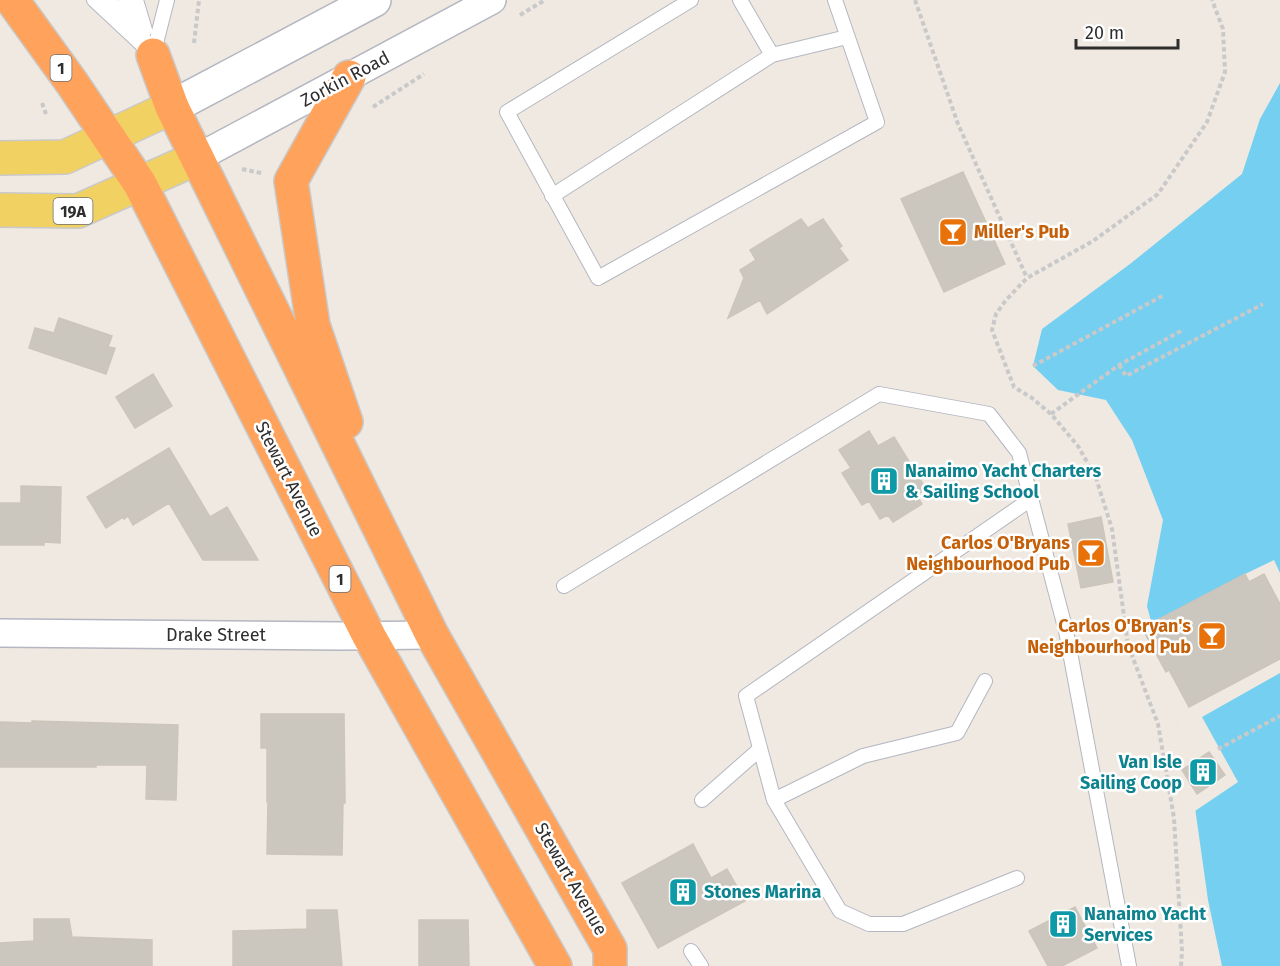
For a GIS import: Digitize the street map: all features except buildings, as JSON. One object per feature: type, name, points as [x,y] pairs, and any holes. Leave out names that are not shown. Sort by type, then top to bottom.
[{"type":"highway","name":"Stewart Avenue","points":[[12,0],[109,136],[140,184],[369,636],[555,966]]},
{"type":"highway","name":"Stewart Avenue","points":[[153,55],[172,107],[432,635],[610,949],[610,966]]},
{"type":"highway","points":[[349,76],[291,181],[313,325],[388,546]]},
{"type":"main road","points":[[0,158],[64,157],[172,107]]},
{"type":"main road","name":"19A","points":[[0,210],[78,211],[197,158]]},
{"type":"street","points":[[172,107],[374,0]]},
{"type":"street","name":"Zorkin Road","points":[[197,158],[492,0]]},
{"type":"street","name":"Drake Street","points":[[0,633],[432,635]]},
{"type":"lane","points":[[94,0],[153,55]]},
{"type":"lane","points":[[102,0],[153,55]]},
{"type":"lane","points":[[109,0],[153,55]]},
{"type":"lane","points":[[116,0],[153,55]]},
{"type":"lane","points":[[121,0],[153,55]]},
{"type":"lane","points":[[129,0],[153,55]]},
{"type":"lane","points":[[138,0],[153,55]]},
{"type":"lane","points":[[153,55],[167,0]]},
{"type":"lane","points":[[691,0],[507,111],[598,278],[877,122],[835,0]]},
{"type":"lane","points":[[740,0],[772,55]]},
{"type":"lane","points":[[552,196],[772,55],[847,37]]},
{"type":"lane","points":[[564,586],[879,394],[989,414],[1019,453],[1065,631],[1129,966]]},
{"type":"lane","points":[[1017,878],[903,924],[869,924],[840,911],[774,800],[746,696],[1031,499]]},
{"type":"lane","points":[[774,800],[863,756],[957,733],[985,681]]},
{"type":"lane","points":[[702,800],[760,749]]},
{"type":"lane","points":[[691,951],[701,966]]},
{"type":"path","points":[[194,43],[200,0]]},
{"type":"path","points":[[514,19],[545,0]]},
{"type":"path","points":[[915,0],[958,124],[1027,278]]},
{"type":"path","points":[[1181,966],[1174,818],[1158,724],[1128,645],[1112,529],[1096,478],[1078,446],[1051,414],[1014,387],[992,330],[996,314],[1027,278],[1093,241],[1158,194],[1207,122],[1225,72],[1223,29],[1212,0]]},
{"type":"path","points":[[367,113],[375,105],[434,69]]},
{"type":"path","points":[[1033,366],[1164,295]]},
{"type":"path","points":[[1119,365],[1126,376],[1263,304]]},
{"type":"path","points":[[1051,414],[1119,365],[1181,331]]},
{"type":"path","points":[[1218,748],[1280,716]]},
{"type":"water","points":[[1280,83],[1280,966],[1222,966],[1208,900],[1190,772],[1147,606],[1163,520],[1132,440],[1106,400],[1058,390],[1033,366],[1042,329],[1130,264],[1242,174],[1260,119]]},
{"type":"pier","name":"Carlos O'Bryan's Neighbourhood Pub","points":[[1274,560],[1280,573],[1280,673],[1202,717],[1238,782],[1195,811],[1177,723],[1149,625]]},
{"type":"place","name":"Miller's Pub","points":[[953,232]]},
{"type":"place","name":"Nanaimo Yacht Charters & Sailing School","points":[[884,481]]},
{"type":"place","name":"Carlos O'Bryans Neighbourhood Pub","points":[[1091,553]]},
{"type":"place","name":"Carlos O'Bryan's Neighbourhood Pub","points":[[1212,636]]},
{"type":"place","name":"Van Isle Sailing Coop","points":[[1203,772]]},
{"type":"place","name":"Stones Marina","points":[[683,892]]},
{"type":"place","name":"Nanaimo Yacht Services","points":[[1063,924]]}]
